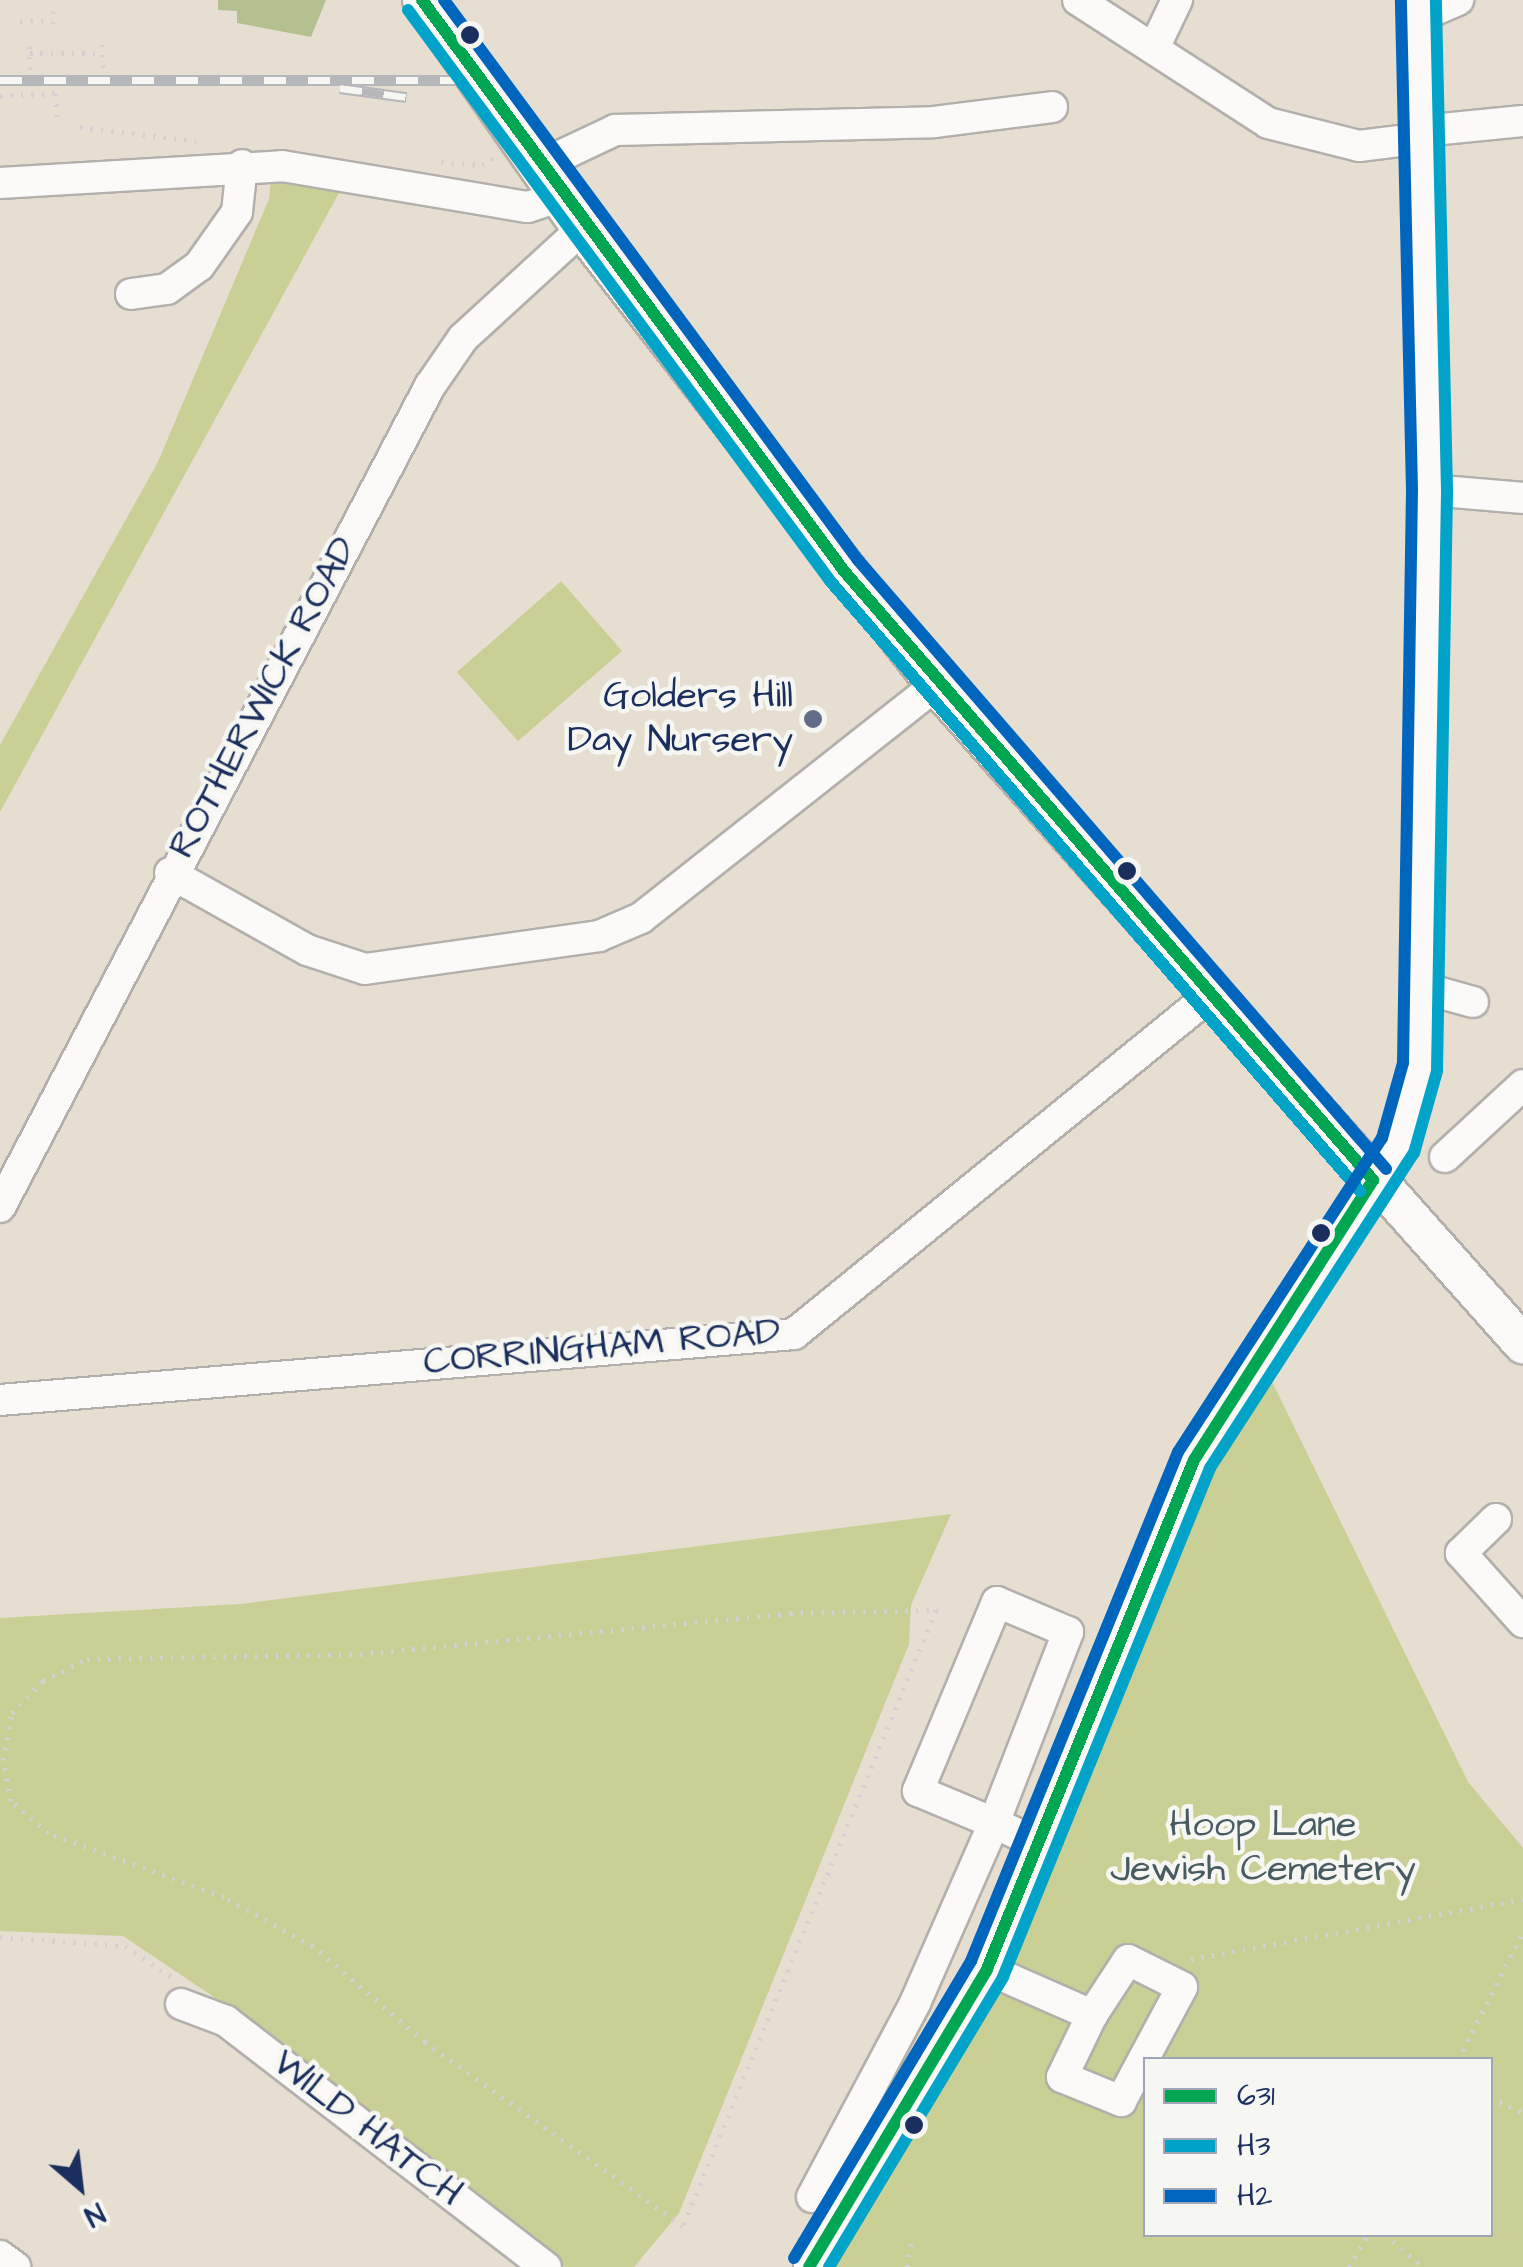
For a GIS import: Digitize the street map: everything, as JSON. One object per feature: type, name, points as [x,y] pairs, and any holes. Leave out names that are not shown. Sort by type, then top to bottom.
[{"type":"main road","points":[[422,0],[582,229],[936,684],[1208,997],[1523,1344]]},
{"type":"street","points":[[1156,44],[1177,0]]},
{"type":"street","points":[[809,2267],[987,1969],[1194,1460],[1398,1145],[1420,1066],[1430,490],[1417,9],[1458,0]]},
{"type":"street","points":[[1092,3],[1268,123],[1359,146],[1523,120]]},
{"type":"street","points":[[0,182],[242,166],[528,207],[549,181],[615,130],[915,123],[1052,106]]},
{"type":"street","points":[[131,294],[167,289],[199,266],[237,212],[242,166]]},
{"type":"street","name":"ROTHERWICK ROAD","points":[[0,1207],[170,873],[430,386],[462,338],[582,229]]},
{"type":"street","points":[[1430,490],[1523,498]]},
{"type":"street","points":[[170,873],[307,950],[365,969],[599,936],[641,918],[936,684]]},
{"type":"street","points":[[1419,987],[1473,1002]]},
{"type":"street","name":"CORRINGHAM ROAD","points":[[0,1400],[794,1334],[1208,997]]},
{"type":"street","points":[[1445,1157],[1523,1084]]},
{"type":"street","points":[[1496,1519],[1461,1553],[1523,1622]]},
{"type":"street","points":[[812,2197],[915,2003],[994,1823],[1068,1632],[997,1602],[918,1791],[994,1823],[1038,1844]]},
{"type":"street","points":[[1143,2060],[1121,2101],[1062,2077],[1092,2015],[1128,1960],[1182,1987],[1145,2057]]},
{"type":"street","points":[[987,1969],[1092,2015]]},
{"type":"street","name":"WILD HATCH","points":[[182,2004],[226,2021],[546,2267]]},
{"type":"street","points":[[0,2256],[15,2267]]},
{"type":"path","points":[[52,12],[53,28]]},
{"type":"path","points":[[20,21],[52,20]]},
{"type":"path","points":[[102,44],[103,70]]},
{"type":"path","points":[[30,71],[30,50],[104,53]]},
{"type":"path","points":[[55,83],[57,120]]},
{"type":"path","points":[[0,96],[58,93]]},
{"type":"path","points":[[940,1611],[682,2226],[426,2042],[313,1946],[224,1897],[48,1832],[11,1801],[3,1760],[12,1713],[44,1681],[87,1658],[360,1654],[790,1613],[940,1611]]},
{"type":"path","points":[[1145,1968],[1523,1900]]},
{"type":"path","points":[[1460,2057],[1523,1932]]},
{"type":"path","points":[[0,1937],[125,1946],[175,1979],[182,2004]]},
{"type":"path","points":[[1493,2098],[1523,2113]]},
{"type":"path","points":[[1348,2266],[1367,2237]]},
{"type":"path","points":[[1388,2237],[1423,2267]]},
{"type":"path","points":[[907,2267],[912,2240]]},
{"type":"green space","points":[[218,0],[326,0],[311,37],[237,23],[237,11],[218,10]]},
{"type":"green space","points":[[273,159],[351,171],[0,812],[0,745],[158,462],[269,199]]},
{"type":"green space","points":[[561,581],[622,651],[518,741],[457,672]]},
{"type":"green space","name":"Hoop Lane Jewish Cemetery","points":[[1259,1355],[1468,1782],[1523,1848],[1523,2267],[809,2267],[987,1969],[1067,1767]]},
{"type":"green space","points":[[951,1514],[911,1605],[909,1644],[679,2213],[634,2267],[565,2267],[263,2030],[123,1936],[0,1931],[0,1618],[241,1604]]},
{"type":"railway","points":[[0,80],[455,80]]},
{"type":"railway","points":[[340,88],[406,97]]},
{"type":"transit line","name":"631","points":[[422,0],[844,571],[1373,1180]]},
{"type":"transit line","name":"H2","points":[[444,0],[858,560],[1386,1169]]},
{"type":"transit line","name":"H2","points":[[794,2258],[971,1961],[1178,1452],[1382,1138],[1403,1063],[1412,490],[1401,0]]},
{"type":"transit line","name":"H3","points":[[829,2267],[1003,1977],[1210,1468],[1414,1153],[1437,1071],[1447,490],[1436,0]]},
{"type":"transit line","name":"H3","points":[[408,10],[831,582],[1360,1191]]},
{"type":"transit line","name":"631","points":[[809,2267],[987,1969],[1194,1460],[1373,1180]]},
{"type":"place","name":"Golders Hill Day Nursery","points":[[813,719]]}]
